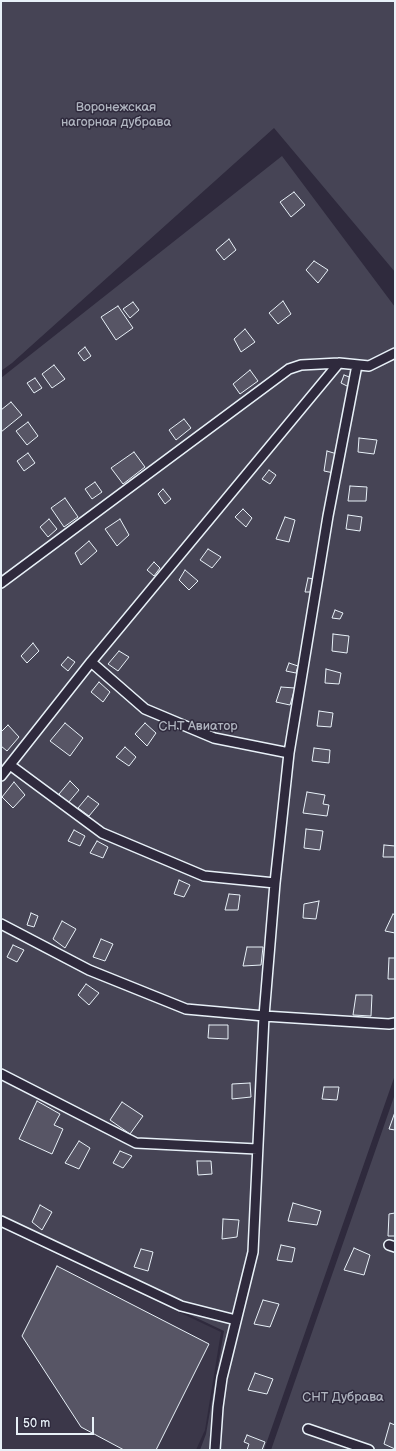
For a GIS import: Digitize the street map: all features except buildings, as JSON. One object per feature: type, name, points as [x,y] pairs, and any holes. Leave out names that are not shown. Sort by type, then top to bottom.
[{"type":"street","points":[[1,583],[289,369],[301,365],[339,363],[369,366],[395,353]]},
{"type":"street","points":[[1,776],[90,662],[339,363]]},
{"type":"street","points":[[216,1450],[218,1407],[222,1378],[253,1252],[264,1016],[275,883],[289,753],[328,516],[357,365]]},
{"type":"street","points":[[90,662],[145,710],[214,738],[289,753]]},
{"type":"street","points":[[10,765],[102,833],[204,876],[275,883]]},
{"type":"street","points":[[1,924],[89,970],[186,1009],[264,1016],[389,1024],[395,1022]]},
{"type":"street","points":[[1,1074],[136,1143],[257,1149]]},
{"type":"street","points":[[1,1221],[181,1306],[236,1320]]},
{"type":"street","points":[[308,1429],[369,1450]]},
{"type":"shaded area","points":[[1,1228],[221,1332],[205,1430],[196,1450],[1,1450]]},
{"type":"green space","name":"Воронежская нагорная дубрава","points":[[1,1],[395,1],[395,272],[274,128],[12,363],[1,371]]},
{"type":"green space","name":"СНТ Авиатор","points":[[282,156],[395,307],[395,1075],[264,1450],[200,1450],[206,1434],[224,1331],[1,1225],[1,378]]},
{"type":"green space","name":"СНТ Дубрава","points":[[395,1094],[395,1450],[271,1450]]}]
